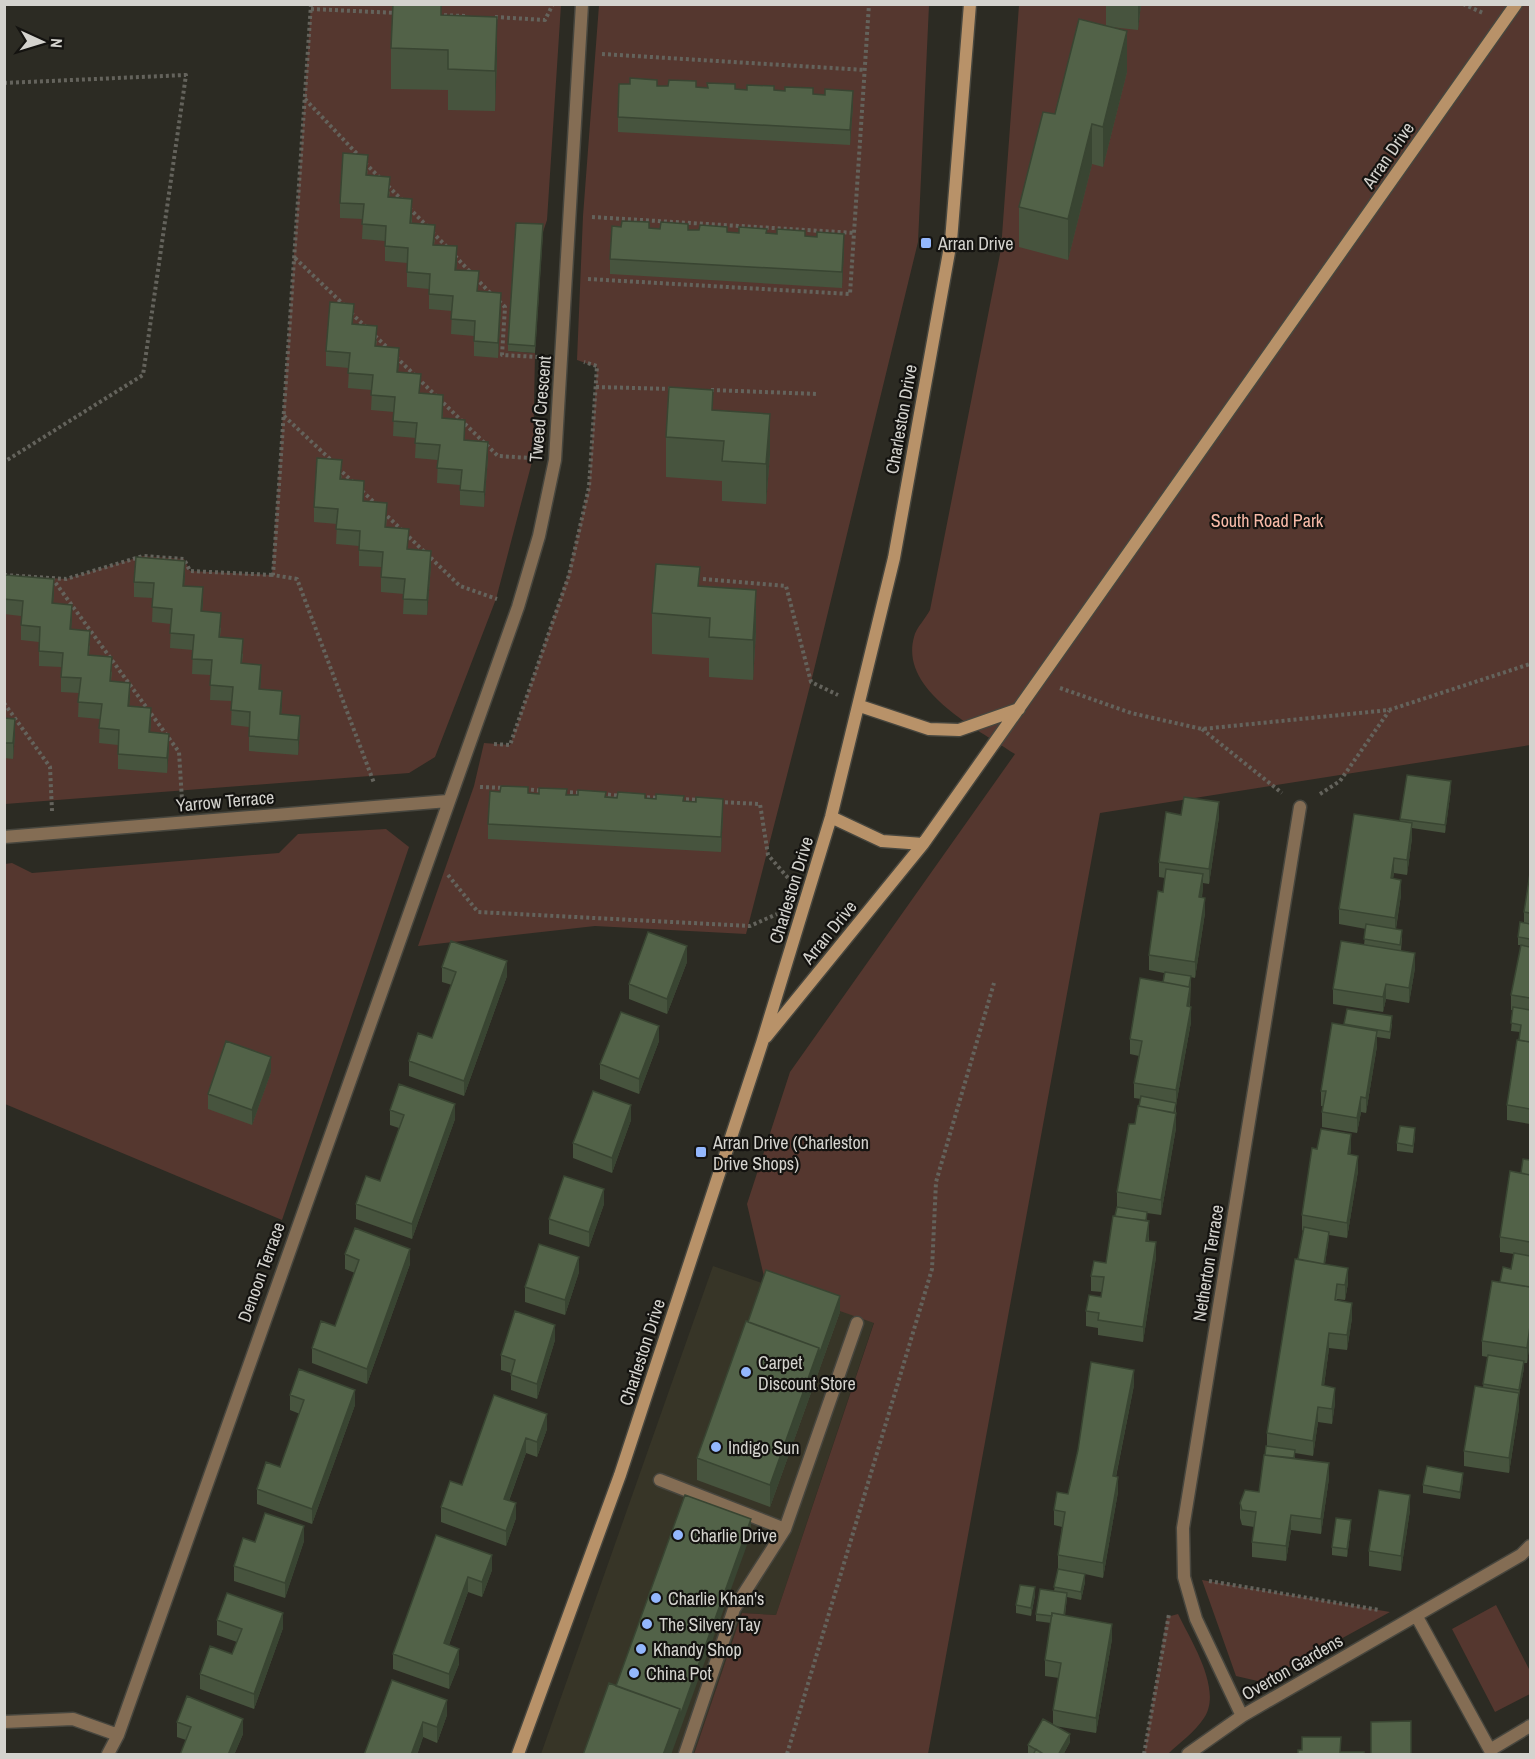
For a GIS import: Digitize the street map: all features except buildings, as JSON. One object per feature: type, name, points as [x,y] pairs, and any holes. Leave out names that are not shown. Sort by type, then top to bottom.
[{"type":"street","name":"Tweed Crescent","points":[[448,801],[518,607],[539,536],[555,460],[582,4]]},
{"type":"street","name":"Charleston Drive","points":[[518,1755],[614,1494],[762,1043],[807,902],[860,706],[894,558],[951,242],[970,4]]},
{"type":"street","name":"Arran Drive","points":[[762,1043],[923,844],[1516,4]]},
{"type":"street","points":[[860,706],[929,729],[958,730],[1019,709]]},
{"type":"street","name":"Yarrow Terrace","points":[[4,837],[448,801]]},
{"type":"street","name":"Denoon Terrace","points":[[108,1755],[118,1735],[448,801]]},
{"type":"street","name":"Netherton Terrace","points":[[1242,1716],[1196,1619],[1184,1577],[1183,1528],[1300,807]]},
{"type":"street","points":[[831,817],[882,841],[923,844]]},
{"type":"street","points":[[684,1755],[735,1609],[785,1529],[856,1323]]},
{"type":"street","points":[[660,1480],[785,1529]]},
{"type":"street","name":"Overton Gardens","points":[[1188,1755],[1242,1716],[1417,1617],[1521,1555],[1530,1546]]},
{"type":"street","points":[[1417,1617],[1490,1750],[1530,1726]]},
{"type":"street","points":[[4,1722],[73,1719],[118,1735]]},
{"type":"path","points":[[486,17],[544,20],[553,4]]},
{"type":"path","points":[[566,277],[850,294],[869,4]]},
{"type":"path","points":[[273,575],[311,7],[404,13]]},
{"type":"path","points":[[428,14],[474,16]]},
{"type":"path","points":[[578,53],[865,70]]},
{"type":"path","points":[[4,83],[186,75],[143,375],[4,462]]},
{"type":"path","points":[[305,99],[504,307],[502,355],[562,359]]},
{"type":"path","points":[[570,215],[855,233]]},
{"type":"path","points":[[295,258],[498,456],[555,460]]},
{"type":"path","points":[[596,387],[678,389]]},
{"type":"path","points":[[701,390],[818,394]]},
{"type":"path","points":[[284,415],[460,586],[518,607]]},
{"type":"path","points":[[4,575],[66,579],[143,556],[184,559],[190,571],[273,575],[297,579],[382,805]]},
{"type":"path","points":[[52,578],[179,752],[183,822]]},
{"type":"path","points":[[703,579],[786,586],[811,682],[860,706]]},
{"type":"path","points":[[1058,687],[1131,713],[1202,729],[1389,710],[1530,664]]},
{"type":"path","points":[[4,703],[50,767],[53,832]]},
{"type":"path","points":[[1340,781],[1389,710]]},
{"type":"path","points":[[1202,729],[1300,807]]},
{"type":"path","points":[[448,801],[474,786],[510,789]]},
{"type":"path","points":[[522,789],[545,791]]},
{"type":"path","points":[[557,792],[665,798]]},
{"type":"path","points":[[431,853],[478,912],[750,926],[807,902],[768,855],[760,804],[676,799]]},
{"type":"path","points":[[788,1755],[932,1269],[936,1182],[994,983]]},
{"type":"path","points":[[1144,1755],[1167,1617],[1184,1577],[1417,1617]]},
{"type":"shaded area","points":[[713,1266],[874,1322],[776,1615],[742,1613],[694,1754],[541,1754]]},
{"type":"green space","points":[[311,5],[561,5],[547,220],[543,232],[516,230],[508,351],[535,353],[533,458],[496,599],[435,757],[409,773],[5,804],[4,575],[66,579],[143,556],[184,559],[190,571],[272,575]]},
{"type":"green space","points":[[599,5],[929,5],[918,242],[811,682],[746,934],[595,926],[418,946],[474,786],[484,743],[510,745],[568,575],[589,487],[597,367],[577,360],[583,216]]},
{"type":"green space","name":"South Road Park","points":[[1019,5],[1530,5],[1530,745],[1100,813],[928,1754],[694,1754],[742,1613],[776,1615],[874,1323],[766,1285],[747,1204],[790,1072],[1015,754],[945,706],[918,675],[913,657],[915,634],[930,610],[1001,249]]},
{"type":"green space","points":[[386,829],[409,847],[282,1220],[5,1104],[5,864],[12,863],[32,873],[279,853],[298,834]]},
{"type":"green space","points":[[1202,1580],[1390,1612],[1262,1682],[1236,1676]]},
{"type":"green space","points":[[1496,1605],[1530,1671],[1530,1694],[1495,1712],[1452,1629]]},
{"type":"green space","points":[[1178,1614],[1197,1651],[1208,1680],[1209,1707],[1196,1728],[1168,1754],[1144,1754],[1167,1617]]},
{"type":"place","name":"Arran Drive","points":[[926,243]]},
{"type":"place","name":"Arran Drive (Charleston Drive Shops)","points":[[701,1152]]},
{"type":"place","name":"Carpet Discount Store","points":[[746,1372]]},
{"type":"place","name":"Indigo Sun","points":[[716,1447]]},
{"type":"place","name":"Charlie Drive","points":[[678,1535]]},
{"type":"place","name":"Charlie Khan's","points":[[656,1598]]},
{"type":"place","name":"The Silvery Tay","points":[[647,1624]]},
{"type":"place","name":"Khandy Shop","points":[[641,1649]]},
{"type":"place","name":"China Pot","points":[[634,1673]]}]
